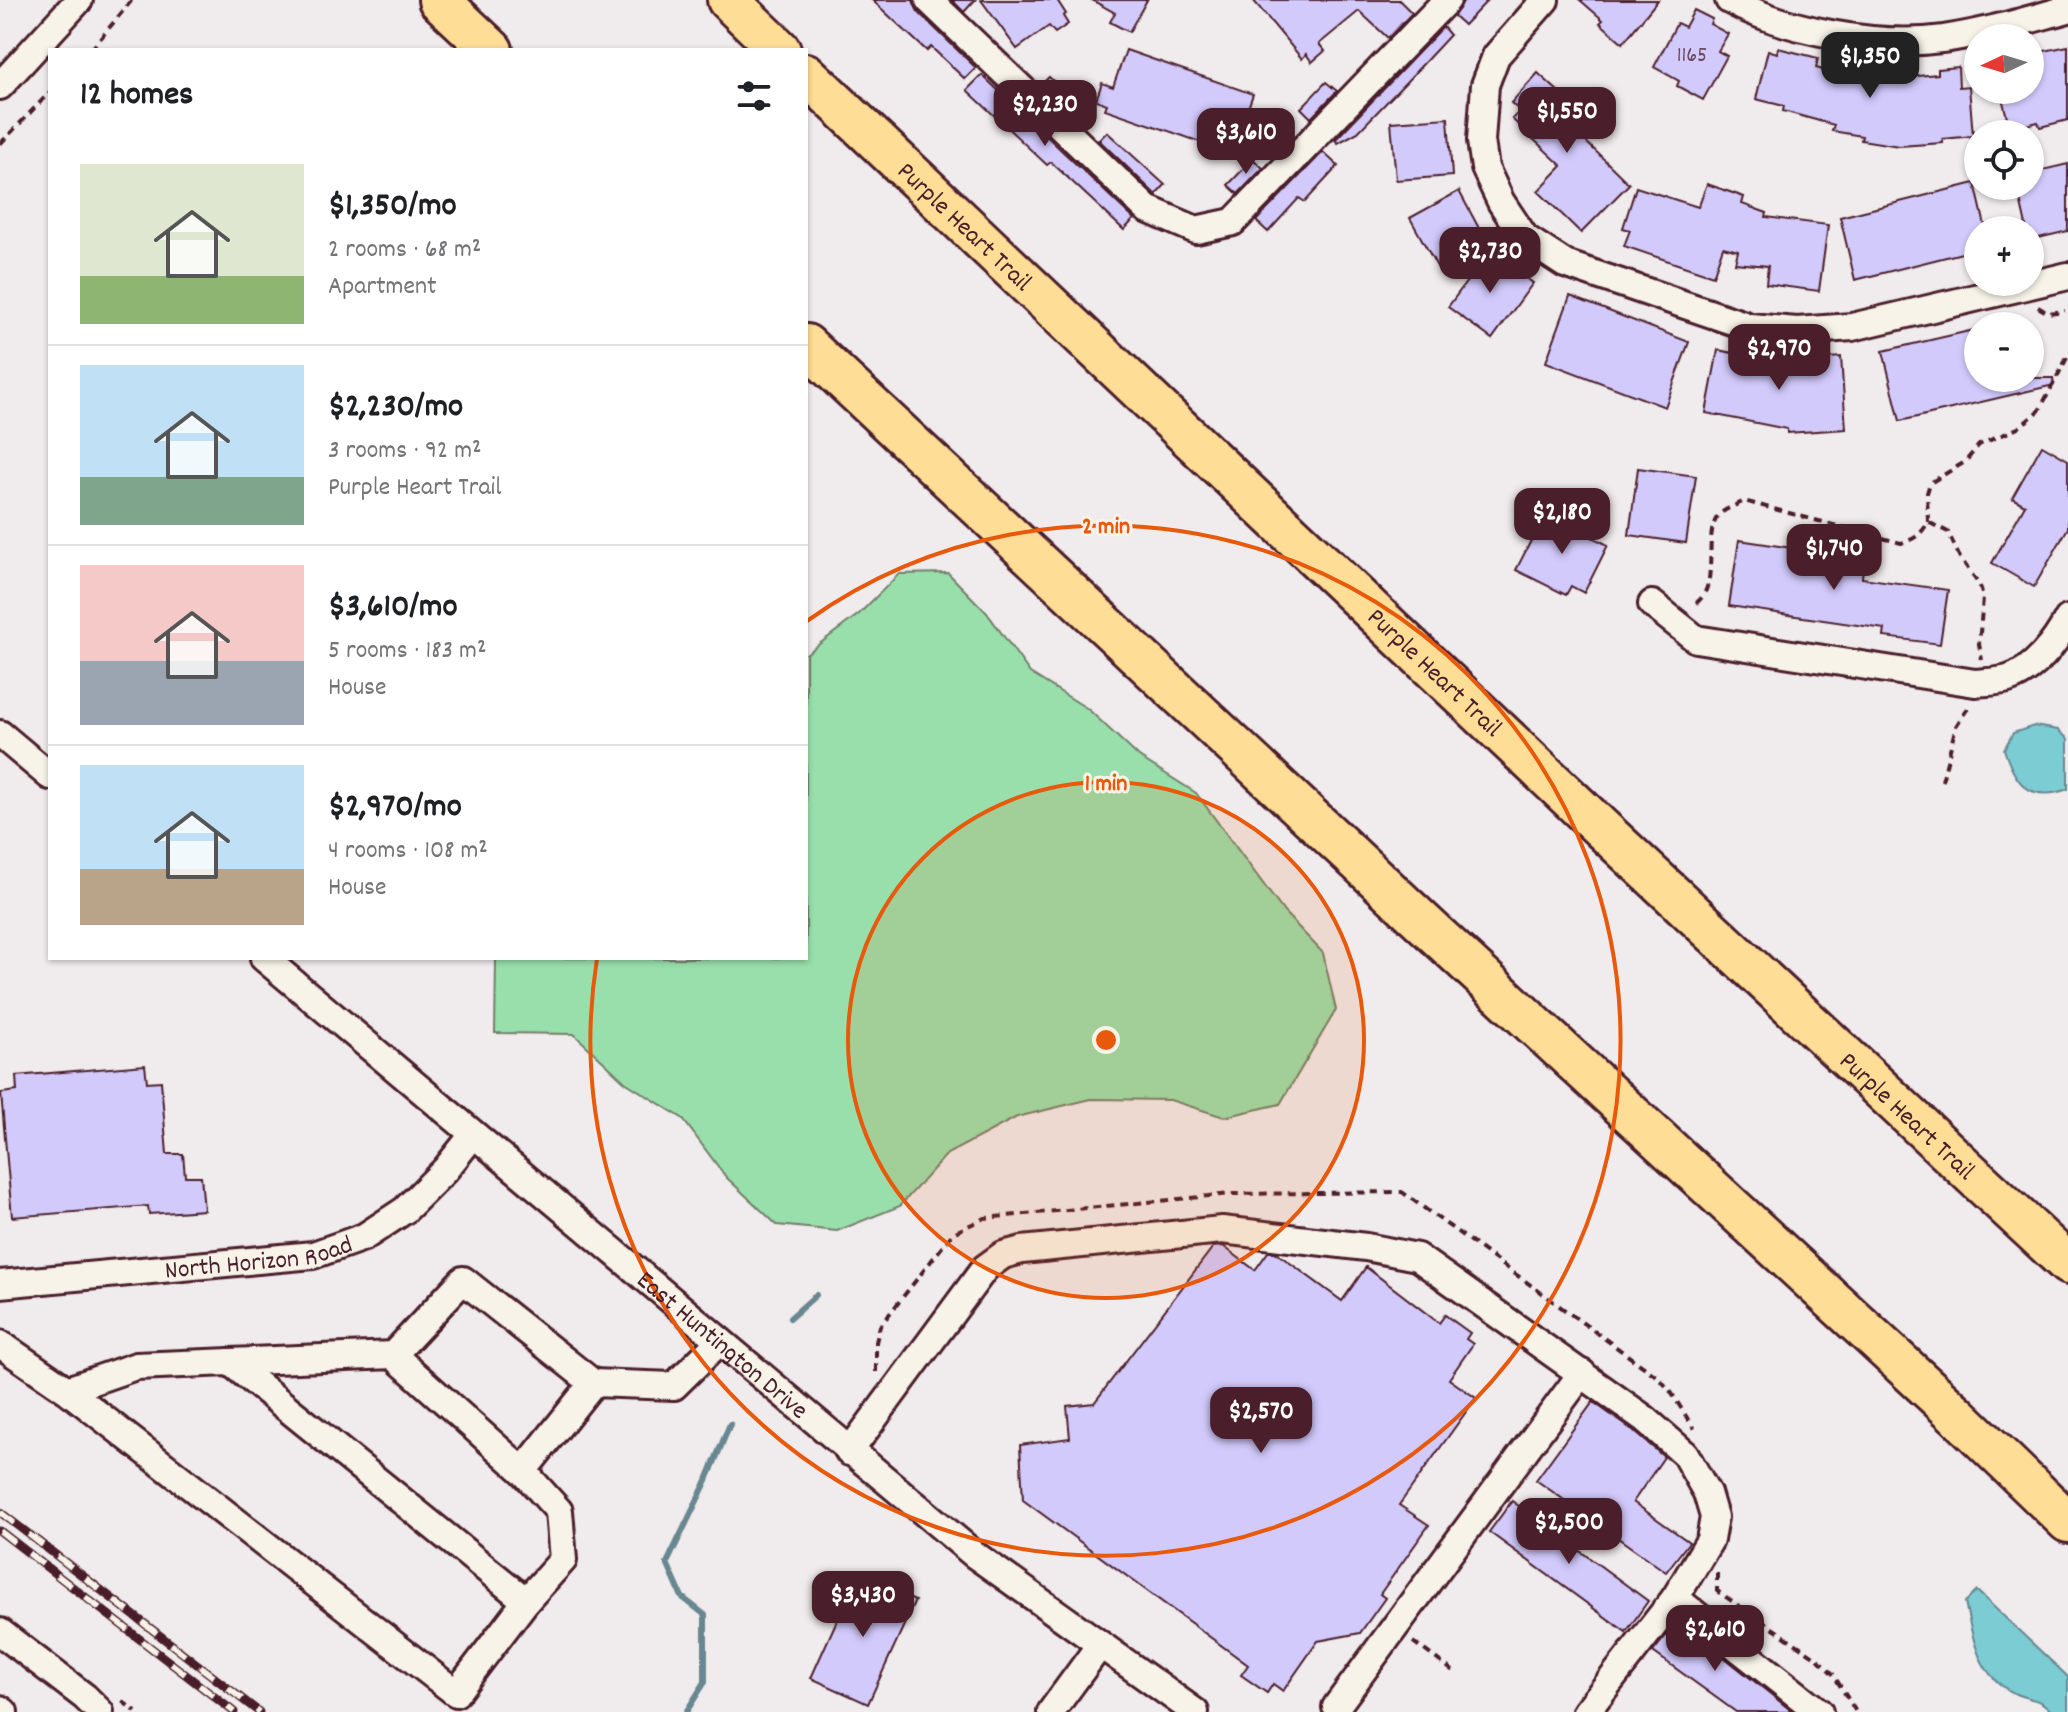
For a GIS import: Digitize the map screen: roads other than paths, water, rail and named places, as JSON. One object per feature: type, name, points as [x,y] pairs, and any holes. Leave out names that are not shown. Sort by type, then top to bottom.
[{"type":"highway","points":[[439,0],[490,48]]},
{"type":"highway","points":[[728,0],[778,48]]},
{"type":"highway","name":"Purple Heart Trail","points":[[808,76],[1610,836],[2068,1264]]},
{"type":"highway","points":[[808,347],[1429,928],[1956,1414],[2068,1522]]},
{"type":"street","points":[[0,86],[79,0]]},
{"type":"street","points":[[929,0],[1147,209],[1196,230],[1233,222],[1447,0]]},
{"type":"street","points":[[1545,0],[1496,56],[1485,85],[1481,141],[1485,168],[1501,202],[1525,238],[1565,264],[1750,327],[1797,331],[1852,327],[2068,276]]},
{"type":"street","points":[[1729,0],[1803,27],[1832,34],[1899,41],[1941,39],[2068,9]]},
{"type":"street","points":[[1652,604],[1696,639],[1976,671],[2009,679],[2031,666],[2061,632],[2068,619]]},
{"type":"street","points":[[0,734],[48,774]]},
{"type":"street","name":"East Huntington Drive","points":[[266,960],[975,1555],[1195,1712]]},
{"type":"street","name":"North Horizon Road","points":[[0,1284],[313,1255],[364,1237],[405,1210],[445,1170],[473,1135]]},
{"type":"street","points":[[849,1452],[876,1411],[985,1268],[1003,1255],[1022,1250],[1222,1230],[1366,1247],[1417,1257],[1645,1419],[1685,1454],[1707,1493],[1714,1517],[1710,1540],[1675,1598],[1586,1712]]},
{"type":"street","points":[[393,1355],[463,1280],[593,1383],[674,1386],[720,1341]]},
{"type":"street","points":[[0,1344],[67,1390],[456,1693],[526,1601],[563,1560],[559,1511],[523,1471],[393,1355],[136,1366],[67,1390]]},
{"type":"street","points":[[230,1362],[526,1601]]},
{"type":"street","points":[[1336,1707],[1582,1373]]},
{"type":"street","points":[[523,1471],[593,1383]]},
{"type":"street","points":[[1675,1598],[1819,1712]]},
{"type":"street","points":[[0,1632],[100,1712]]},
{"type":"street","points":[[1051,1712],[1100,1645]]},
{"type":"water","points":[[2034,726],[2058,730],[2068,739],[2068,789],[2044,794],[2034,792],[2013,772],[2004,749],[2013,733]]},
{"type":"water","points":[[1977,1591],[2068,1677],[2068,1712],[2052,1712],[2038,1701],[2014,1693],[1984,1666],[1965,1602]]},
{"type":"waterway","points":[[790,1318],[816,1295]]},
{"type":"waterway","points":[[686,1712],[705,1682],[705,1615],[682,1597],[667,1563],[730,1424]]},
{"type":"railway","points":[[0,1512],[259,1712]]},
{"type":"railway","points":[[0,1531],[234,1712]]}]
